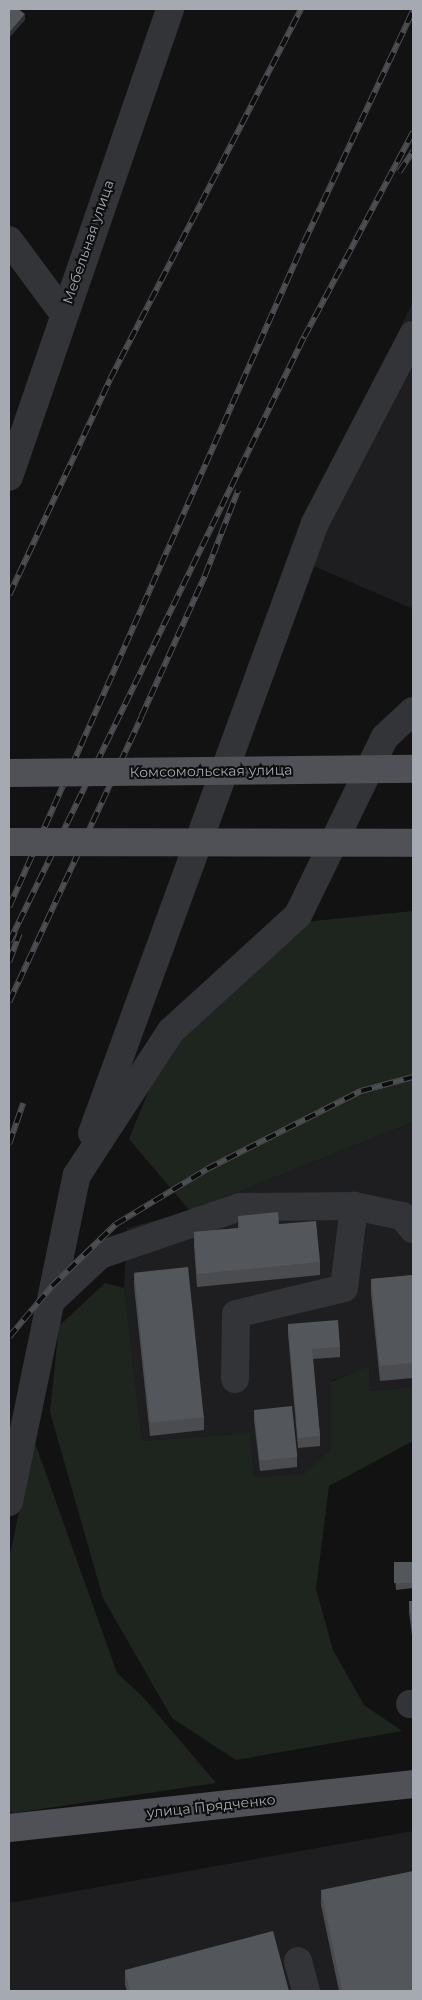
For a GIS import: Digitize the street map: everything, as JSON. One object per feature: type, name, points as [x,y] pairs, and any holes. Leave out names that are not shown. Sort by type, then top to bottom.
[{"type":"main road","name":"Комсомольская улица","points":[[9,773],[413,769]]},
{"type":"main road","points":[[9,842],[413,843]]},
{"type":"main road","name":"улица Прядченко","points":[[9,1828],[413,1784]]},
{"type":"street","name":"Мебельная улица","points":[[9,476],[63,313],[170,9]]},
{"type":"street","points":[[9,240],[63,313]]},
{"type":"street","points":[[9,1502],[52,1300],[52,1286],[77,1175],[315,523],[413,335]]},
{"type":"street","points":[[77,1175],[171,1031],[298,915],[385,737],[413,711]]},
{"type":"street","points":[[52,1300],[100,1255],[240,1207],[354,1206],[402,1216],[413,1229]]},
{"type":"street","points":[[235,1379],[236,1314],[344,1288],[354,1206]]},
{"type":"street","points":[[298,1961],[306,1991]]},
{"type":"shaded area","points":[[413,301],[413,609],[295,558]]},
{"type":"shaded area","points":[[413,911],[413,1122],[190,1211],[129,1139],[167,1046],[304,922]]},
{"type":"shaded area","points":[[413,1122],[413,1387],[370,1391],[369,1367],[331,1381],[331,1449],[304,1474],[253,1479],[250,1433],[142,1441],[124,1288],[127,1228],[190,1211]]},
{"type":"shaded area","points":[[105,1283],[124,1288],[142,1441],[250,1433],[254,1478],[304,1474],[331,1449],[331,1382],[369,1366],[370,1391],[413,1387],[413,1441],[329,1486],[316,1589],[333,1650],[364,1705],[402,1731],[236,1760],[172,1718],[103,1598],[50,1412],[59,1326]]},
{"type":"shaded area","points":[[34,1440],[117,1673],[143,1697],[216,1783],[14,1813],[9,1811],[9,1560]]},
{"type":"shaded area","points":[[413,1831],[413,1991],[9,1991],[9,1903]]},
{"type":"building","points":[[9,9],[18,9],[25,14],[9,33]]},
{"type":"building","points":[[278,1212],[279,1224],[316,1221],[320,1262],[197,1274],[194,1232],[240,1228],[238,1216]]},
{"type":"building","points":[[188,1267],[204,1417],[150,1423],[134,1273]]},
{"type":"building","points":[[413,1275],[413,1363],[380,1366],[371,1279]]},
{"type":"building","points":[[338,1320],[340,1347],[312,1349],[320,1436],[298,1438],[288,1324]]},
{"type":"building","points":[[292,1406],[297,1457],[260,1461],[254,1410]]},
{"type":"building","points":[[394,1562],[413,1562],[413,1583],[394,1583]]},
{"type":"building","points":[[409,1601],[413,1601],[413,1633]]},
{"type":"building","points":[[413,1871],[413,1991],[342,1991],[321,1890]]},
{"type":"building","points":[[273,1931],[289,1991],[130,1991],[125,1970]]},
{"type":"railway","points":[[9,595],[110,379],[301,9]]},
{"type":"railway","points":[[9,907],[304,242],[413,10]]},
{"type":"railway","points":[[9,942],[304,337],[413,132]]},
{"type":"railway","points":[[399,172],[413,151]]},
{"type":"railway","points":[[9,1002],[205,575],[238,490]]},
{"type":"railway","points":[[9,962],[19,934]]},
{"type":"railway","points":[[9,1337],[52,1286],[116,1224],[207,1169],[361,1091],[413,1077]]},
{"type":"railway","points":[[9,1144],[23,1103]]}]
